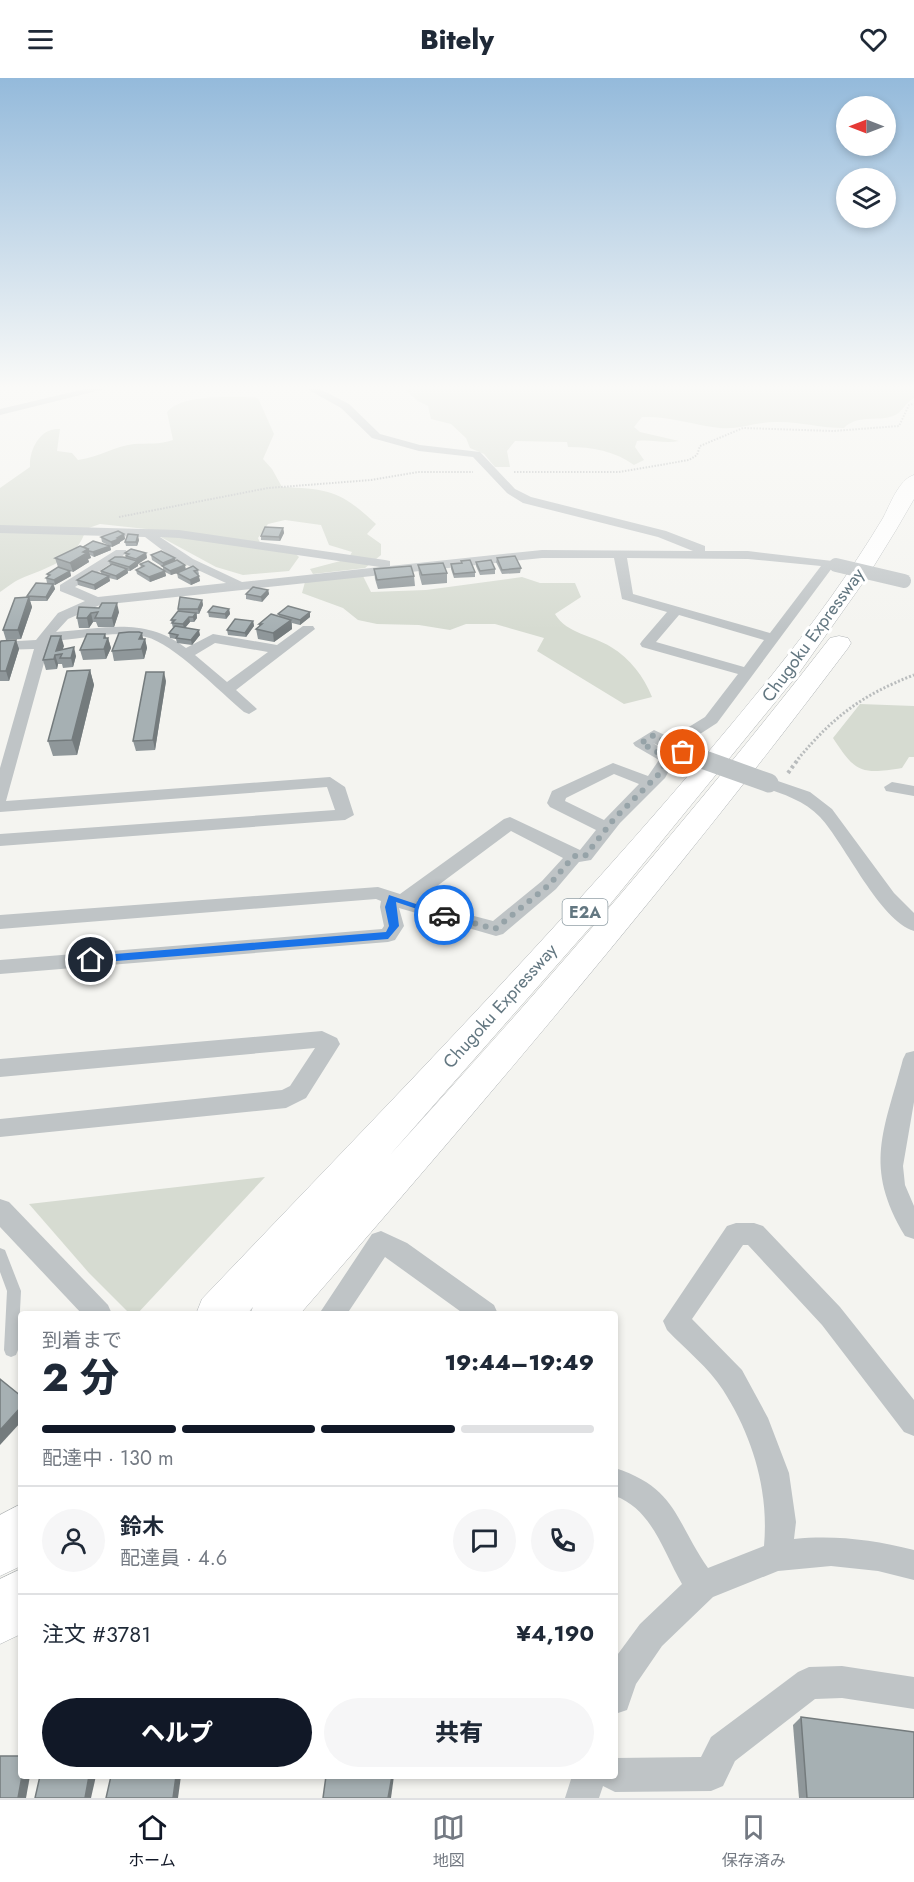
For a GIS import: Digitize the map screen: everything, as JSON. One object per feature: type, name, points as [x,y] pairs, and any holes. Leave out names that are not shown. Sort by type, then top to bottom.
[{"type":"highway","name":"Chugoku Expressway","points":[[221,1311],[474,1036],[707,771],[819,633],[886,532],[914,481]]},
{"type":"highway","name":"Chugoku Expressway","points":[[275,1311],[504,1052],[732,781],[841,640],[881,582],[914,525]]},
{"type":"highway","points":[[0,1551],[18,1532]]},
{"type":"highway","points":[[0,1618],[18,1597]]},
{"type":"street","points":[[491,469],[511,491],[527,500],[662,534],[709,554]]},
{"type":"street","points":[[0,529],[147,532],[376,560],[396,568]]},
{"type":"street","points":[[10,543],[87,532]]},
{"type":"street","points":[[147,532],[177,557],[241,585]]},
{"type":"street","points":[[97,602],[65,588],[121,553]]},
{"type":"street","points":[[620,553],[627,596],[773,638]]},
{"type":"street","points":[[0,798],[3,777],[43,640],[50,627],[63,616],[97,602],[542,554],[774,556],[832,564],[909,582]]},
{"type":"street","points":[[677,748],[711,720],[832,564]]},
{"type":"street","points":[[675,610],[647,644],[746,672]]},
{"type":"street","points":[[226,690],[308,629]]},
{"type":"street","points":[[0,646],[137,631],[153,633],[185,655],[249,710]]},
{"type":"street","points":[[185,655],[213,638],[280,650]]},
{"type":"street","points":[[0,967],[388,935],[394,926],[390,907],[397,900],[510,822],[574,856],[585,856],[659,774],[668,758],[641,743],[654,735],[677,748],[804,796],[826,813],[887,898],[914,924]]},
{"type":"street","points":[[607,829],[556,803],[558,795],[613,768],[651,783]]},
{"type":"street","points":[[0,807],[330,782],[337,787],[345,815],[0,840]]},
{"type":"street","points":[[892,787],[914,790]]},
{"type":"street","points":[[0,922],[378,893],[495,929],[549,885],[574,856]]},
{"type":"street","points":[[0,1068],[322,1040],[329,1044],[298,1092],[286,1099],[0,1128]]},
{"type":"street","points":[[914,1059],[907,1127],[891,1176],[898,1202],[914,1228]]},
{"type":"street","points":[[2,1216],[96,1311]]},
{"type":"street","points":[[778,1556],[781,1522],[774,1473],[758,1428],[732,1379],[676,1321],[736,1234],[754,1234],[831,1316],[914,1422]]},
{"type":"street","points":[[334,1311],[381,1242],[398,1251],[481,1311]]},
{"type":"street","points":[[618,1482],[628,1484],[658,1507],[689,1570],[702,1586]]},
{"type":"street","points":[[618,1689],[622,1676],[651,1635],[702,1586],[778,1556],[831,1551],[878,1556],[914,1565]]},
{"type":"street","points":[[618,1775],[711,1774],[723,1749],[809,1683],[842,1682],[914,1693]]},
{"type":"street","points":[[582,1798],[588,1779]]},
{"type":"lane","points":[[0,1254],[14,1291],[11,1350]]},
{"type":"path","points":[[66,532],[108,519],[268,488],[371,480],[418,472],[619,472],[641,469]]},
{"type":"path","points":[[776,786],[825,727],[847,706],[862,696],[914,675]]},
{"type":"shaded area","points":[[27,469],[272,469],[282,487],[312,489],[334,494],[364,513],[376,524],[367,534],[381,544],[381,555],[365,568],[313,574],[310,569],[348,559],[352,552],[329,545],[321,525],[285,520],[268,524],[258,538],[262,547],[294,552],[299,557],[289,571],[243,575],[216,567],[146,529],[100,524],[86,529],[76,549],[60,562],[17,580],[0,592],[0,488]]},
{"type":"shaded area","points":[[363,576],[371,592],[426,590],[522,577],[540,583],[575,583],[581,597],[555,614],[566,626],[618,651],[641,675],[652,697],[624,704],[537,651],[544,638],[495,624],[466,624],[450,630],[419,625],[377,624],[358,620],[343,608],[302,593],[305,582]]},
{"type":"shaded area","points":[[860,704],[914,706],[914,757],[909,757],[902,768],[868,771],[860,768],[847,758],[833,738]]},
{"type":"shaded area","points":[[265,1177],[140,1311],[127,1311],[89,1273],[29,1204]]},
{"type":"building","points":[[265,527],[283,528],[279,537],[261,536]]},
{"type":"building","points":[[118,531],[124,534],[111,542],[101,537]]},
{"type":"building","points":[[128,534],[138,535],[136,542],[125,542]]},
{"type":"building","points":[[93,541],[110,546],[93,552],[83,547]]},
{"type":"building","points":[[80,546],[88,549],[83,552],[87,553],[70,563],[55,558]]},
{"type":"building","points":[[131,549],[146,553],[136,559],[126,556],[129,554],[125,553]]},
{"type":"building","points":[[161,551],[175,558],[163,563],[151,555]]},
{"type":"building","points":[[515,556],[521,568],[502,570],[497,558]]},
{"type":"building","points":[[115,557],[137,561],[129,567],[109,561]]},
{"type":"building","points":[[177,560],[185,565],[170,571],[162,566]]},
{"type":"building","points":[[470,560],[475,572],[454,574],[451,564]]},
{"type":"building","points":[[491,560],[495,569],[480,571],[476,562]]},
{"type":"building","points":[[148,561],[165,571],[149,577],[136,570],[144,566],[140,564]]},
{"type":"building","points":[[443,563],[447,573],[422,575],[418,565]]},
{"type":"building","points":[[112,564],[127,569],[116,576],[101,571]]},
{"type":"building","points":[[193,566],[198,570],[194,571],[199,576],[190,580],[177,573]]},
{"type":"building","points":[[411,566],[414,576],[377,580],[374,569]]},
{"type":"building","points":[[58,567],[70,571],[54,580],[46,578],[50,575],[47,574]]},
{"type":"building","points":[[92,571],[109,576],[94,585],[77,580]]},
{"type":"building","points":[[36,583],[53,584],[46,597],[27,596]]},
{"type":"building","points":[[253,587],[268,590],[261,597],[246,594]]},
{"type":"building","points":[[29,597],[18,630],[3,630],[15,598]]},
{"type":"building","points":[[180,597],[202,600],[198,609],[178,609]]},
{"type":"building","points":[[102,603],[117,603],[112,618],[95,618],[98,612],[91,613],[87,618],[77,618],[79,607],[99,608]]},
{"type":"building","points":[[213,606],[229,609],[225,614],[208,612]]},
{"type":"building","points":[[288,606],[310,612],[300,620],[278,614]]},
{"type":"building","points":[[178,611],[196,613],[183,624],[172,623],[175,620],[171,620]]},
{"type":"building","points":[[271,614],[291,620],[273,633],[256,629],[262,624],[259,624]]},
{"type":"building","points":[[235,619],[253,621],[245,633],[227,630]]},
{"type":"building","points":[[175,626],[199,630],[191,640],[176,638],[178,635],[169,633]]},
{"type":"building","points":[[119,633],[142,633],[139,639],[145,639],[141,649],[112,651]]},
{"type":"building","points":[[87,634],[105,634],[104,638],[108,638],[104,649],[80,650]]},
{"type":"building","points":[[51,636],[61,636],[56,651],[74,647],[71,658],[60,658],[62,654],[55,655],[54,659],[43,660]]},
{"type":"building","points":[[16,640],[6,671],[0,671],[1,641]]},
{"type":"building","points":[[90,670],[72,740],[48,741],[67,671]]},
{"type":"building","points":[[146,672],[164,672],[153,740],[133,741]]},
{"type":"building","points":[[0,1379],[18,1394],[18,1410],[0,1430]]},
{"type":"building","points":[[801,1717],[914,1732],[914,1798],[807,1798]]},
{"type":"building","points":[[0,1756],[18,1756],[18,1779],[21,1779],[18,1798],[0,1798]]},
{"type":"building","points":[[39,1779],[88,1779],[85,1798],[35,1798]]},
{"type":"building","points":[[110,1779],[176,1779],[173,1798],[106,1798]]},
{"type":"building","points":[[326,1779],[391,1779],[388,1798],[323,1798]]},
{"type":"way so far","points":[[444,915],[495,929],[549,885],[574,856],[585,856],[614,819],[659,774],[668,758],[641,743],[654,735],[683,752]]},
{"type":"route","points":[[91,960],[388,935],[394,926],[390,907],[392,897],[417,908],[444,915]]}]
